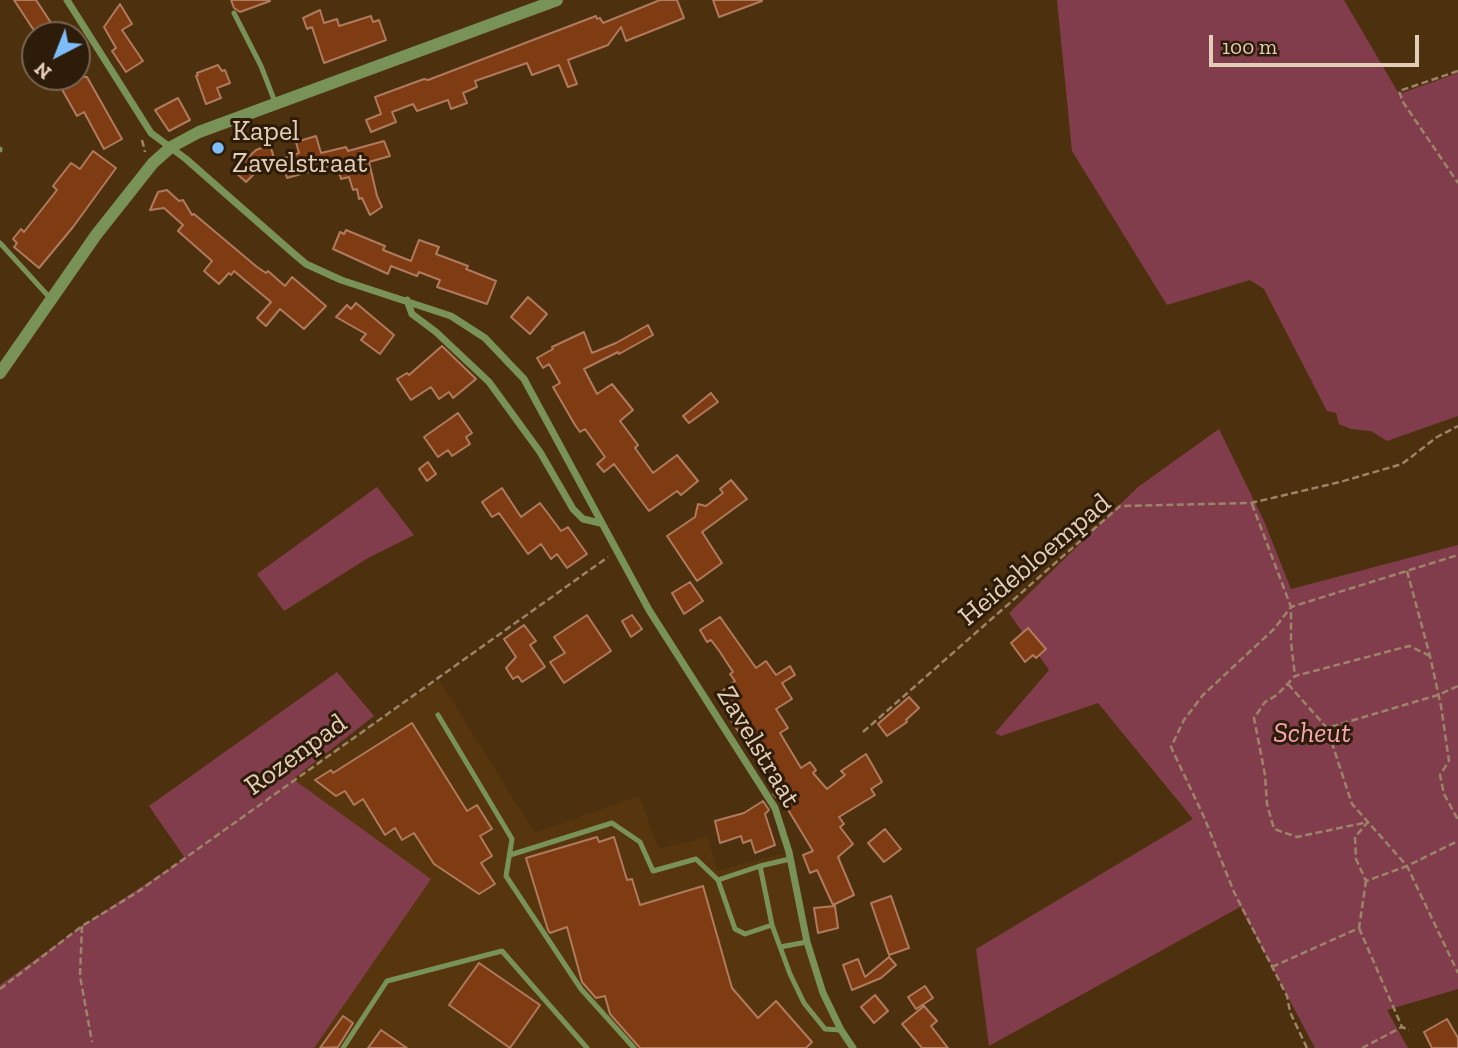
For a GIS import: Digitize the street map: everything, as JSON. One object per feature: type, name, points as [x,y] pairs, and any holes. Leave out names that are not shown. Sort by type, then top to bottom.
[{"type":"street","name":"Zavelstraat","points":[[68,0],[151,133],[171,147],[306,264],[341,280],[452,316],[485,338],[512,364],[539,403],[615,552],[649,610],[775,808],[790,859],[807,942],[823,993],[853,1048]]},
{"type":"street","points":[[0,373],[96,235],[153,163],[171,147],[199,132],[557,0]]},
{"type":"street","points":[[407,300],[412,314],[436,332],[489,382],[540,452],[573,509],[583,519],[600,523]]},
{"type":"lane","points":[[234,13],[257,57],[276,104]]},
{"type":"lane","points":[[0,243],[51,300]]},
{"type":"lane","points":[[438,715],[512,839],[506,876],[581,989],[634,1048]]},
{"type":"lane","points":[[510,856],[612,823],[640,842],[653,871],[696,859],[718,880],[734,929],[745,934],[772,925]]},
{"type":"lane","points":[[718,880],[790,859]]},
{"type":"lane","points":[[760,866],[772,925],[804,1003],[825,1029],[841,1030]]},
{"type":"lane","points":[[780,947],[807,942]]},
{"type":"lane","points":[[343,1048],[387,981],[502,951],[587,1048]]},
{"type":"path","points":[[1458,71],[1399,91],[1403,102],[1458,183]]},
{"type":"path","points":[[142,140],[145,155]]},
{"type":"path","name":"Heidebloempad","points":[[863,732],[1120,506],[1251,503],[1340,482],[1402,464],[1437,437],[1458,426]]},
{"type":"path","points":[[1251,503],[1291,607],[1295,676]]},
{"type":"path","name":"Rozenpad","points":[[0,989],[82,926],[136,893],[615,552]]},
{"type":"path","points":[[1307,1048],[1290,1012],[1287,996],[1234,892],[1171,747],[1184,720],[1203,695],[1274,629],[1291,607],[1458,555]]},
{"type":"path","points":[[1407,571],[1430,656],[1449,761],[1440,775],[1444,794],[1458,820]]},
{"type":"path","points":[[1367,822],[1297,838],[1274,829],[1267,804],[1265,775],[1254,718],[1265,702],[1277,695],[1295,676],[1409,646],[1430,656]]},
{"type":"path","points":[[1288,684],[1327,728],[1352,804],[1407,866],[1458,973]]},
{"type":"path","points":[[1312,735],[1327,728],[1438,695],[1458,686]]},
{"type":"path","points":[[1367,822],[1355,837],[1356,859],[1366,881],[1359,928],[1402,1027],[1409,1030]]},
{"type":"path","points":[[1366,881],[1407,866],[1458,841]]},
{"type":"path","points":[[82,926],[80,976],[92,1042]]},
{"type":"path","points":[[1272,967],[1359,928]]},
{"type":"path","points":[[1362,1048],[1402,1027]]},
{"type":"shaded area","points":[[439,680],[535,833],[639,796],[659,849],[708,837],[717,871],[789,852],[807,942],[823,993],[849,1048],[314,1048],[339,1009],[293,778]]},
{"type":"green space","points":[[1057,0],[1344,0],[1399,94],[1458,73],[1458,416],[1387,441],[1371,431],[1351,429],[1339,424],[1336,413],[1327,411],[1264,289],[1250,280],[1167,305],[1072,151]]},
{"type":"green space","name":"Scheut","points":[[1219,429],[1264,521],[1291,589],[1458,545],[1458,989],[1387,1010],[1408,1048],[1315,1048],[1240,907],[989,1046],[976,949],[1193,819],[1098,703],[1001,736],[995,733],[1049,670],[1009,613],[1138,487]]},
{"type":"green space","points":[[377,487],[414,535],[368,558],[284,611],[257,574]]},
{"type":"green space","points":[[337,672],[374,716],[293,779],[431,879],[314,1048],[0,1048],[0,985],[82,926],[185,858],[149,806]]},
{"type":"building","points":[[14,0],[36,0],[50,21],[28,21]]},
{"type":"building","points":[[231,0],[270,1],[240,12],[234,8]]},
{"type":"building","points":[[660,0],[677,0],[684,18],[626,41],[621,27],[608,45],[568,60],[577,84],[568,87],[559,65],[532,75],[527,63],[475,81],[477,87],[463,93],[467,103],[451,109],[448,100],[417,111],[413,104],[392,112],[396,122],[371,132],[366,120],[381,114],[375,97],[424,79],[428,80],[596,16],[603,23]]},
{"type":"building","points":[[713,0],[762,0],[762,1],[719,17]]},
{"type":"building","points":[[120,4],[132,24],[122,30],[143,61],[126,72],[112,51],[116,48],[104,27]]},
{"type":"building","points":[[320,10],[324,23],[337,19],[339,26],[371,16],[373,22],[379,20],[386,40],[324,63],[312,27],[307,29],[303,18]]},
{"type":"building","points":[[218,65],[222,71],[225,70],[230,83],[217,88],[221,98],[206,104],[196,76],[197,73]]},
{"type":"building","points":[[91,84],[122,139],[104,149],[84,112],[77,116],[63,91],[91,91]]},
{"type":"building","points":[[178,98],[190,120],[169,131],[155,110]]},
{"type":"building","points":[[316,136],[321,153],[346,147],[348,151],[384,141],[390,156],[369,162],[382,207],[370,215],[362,198],[359,199],[357,189],[353,190],[349,177],[341,179],[337,164],[287,178],[281,159],[299,153],[296,142]]},
{"type":"building","points":[[270,145],[275,161],[264,164],[246,182],[234,171],[256,150]]},
{"type":"building","points":[[93,151],[116,168],[39,268],[14,247],[17,243],[13,239],[21,229],[24,232],[57,190],[53,186],[71,163],[80,169]]},
{"type":"building","points":[[167,190],[179,201],[183,200],[192,215],[257,267],[266,273],[268,271],[285,286],[292,277],[326,306],[304,329],[280,309],[266,326],[257,318],[271,302],[234,271],[219,284],[204,271],[212,261],[178,231],[183,225],[164,208],[150,210],[158,192]]},
{"type":"building","points":[[346,230],[385,246],[383,250],[411,261],[419,240],[439,247],[436,254],[468,266],[466,269],[496,281],[487,304],[437,287],[440,280],[419,272],[417,276],[391,266],[388,274],[333,249],[340,232],[344,234]]},
{"type":"building","points":[[528,297],[547,314],[530,334],[511,317]]},
{"type":"building","points":[[356,303],[394,335],[380,354],[361,340],[366,334],[336,317],[347,305],[351,309]]},
{"type":"building","points":[[648,325],[653,335],[584,369],[597,394],[612,384],[633,410],[620,421],[638,445],[635,448],[653,473],[677,455],[698,481],[681,495],[677,491],[649,511],[614,464],[604,472],[597,464],[605,457],[585,429],[580,432],[575,425],[553,387],[560,383],[549,364],[543,368],[537,358],[553,349],[552,347],[584,332],[592,353]]},
{"type":"building","points":[[442,346],[476,379],[453,398],[449,392],[439,399],[431,387],[411,400],[397,379],[407,373],[409,375]]},
{"type":"building","points":[[711,393],[718,402],[689,423],[683,416]]},
{"type":"building","points":[[458,413],[472,433],[466,437],[470,444],[452,456],[448,450],[438,457],[424,437]]},
{"type":"building","points":[[428,462],[436,474],[427,481],[419,469]]},
{"type":"building","points":[[731,480],[747,499],[702,532],[722,563],[697,581],[667,536],[695,517],[698,504],[706,506],[723,493],[720,489]]},
{"type":"building","points":[[502,488],[521,517],[540,503],[561,531],[568,527],[587,554],[567,568],[557,554],[551,559],[541,544],[528,554],[499,513],[492,517],[482,502]]},
{"type":"building","points":[[690,582],[703,601],[684,614],[672,593]]},
{"type":"building","points":[[587,615],[611,651],[564,683],[550,662],[565,653],[554,637]]},
{"type":"building","points":[[632,615],[642,629],[631,637],[622,621]]},
{"type":"building","points":[[720,617],[756,668],[766,661],[776,675],[790,666],[795,675],[782,683],[792,699],[776,709],[788,728],[780,733],[801,768],[810,762],[816,770],[813,773],[827,789],[845,775],[841,771],[866,754],[882,782],[871,789],[875,795],[839,817],[844,824],[840,827],[853,844],[838,857],[854,895],[833,905],[817,870],[810,873],[803,855],[813,851],[787,808],[773,794],[777,792],[768,778],[777,773],[762,750],[754,755],[724,710],[730,706],[721,692],[735,681],[730,674],[733,672],[711,640],[707,642],[700,630]]},
{"type":"building","points":[[524,625],[536,641],[530,645],[545,667],[522,682],[518,676],[513,679],[506,668],[516,657],[504,639]]},
{"type":"building","points":[[1028,628],[1046,649],[1036,658],[1033,655],[1025,662],[1011,643]]},
{"type":"building","points":[[909,697],[919,708],[907,722],[887,736],[878,724]]},
{"type":"building","points":[[412,723],[467,811],[477,805],[492,829],[480,836],[492,856],[481,863],[495,884],[479,894],[434,864],[414,833],[402,840],[395,828],[385,835],[363,799],[354,805],[345,791],[336,796],[315,780],[331,770],[333,773]]},
{"type":"building","points":[[763,801],[769,810],[765,814],[775,845],[755,853],[751,840],[743,843],[741,836],[720,843],[715,821],[744,813]]},
{"type":"building","points":[[885,829],[901,849],[884,862],[868,843]]},
{"type":"building","points":[[597,837],[599,842],[614,837],[627,880],[632,879],[640,905],[703,886],[732,988],[758,1018],[776,1001],[812,1042],[806,1048],[640,1048],[610,1014],[605,996],[596,998],[582,982],[567,927],[550,933],[548,930],[526,858]]},
{"type":"building","points":[[891,896],[909,948],[889,955],[871,903]]},
{"type":"building","points":[[835,906],[838,928],[818,933],[814,908]]},
{"type":"building","points":[[889,957],[896,965],[881,978],[852,990],[843,965],[858,959],[865,977]]},
{"type":"building","points":[[479,963],[540,1005],[510,1048],[449,1005]]},
{"type":"building","points":[[925,986],[933,998],[916,1009],[908,997]]},
{"type":"building","points":[[875,995],[888,1011],[874,1023],[861,1007]]},
{"type":"building","points":[[924,1006],[937,1021],[931,1026],[948,1048],[922,1048],[902,1024]]},
{"type":"building","points":[[343,1016],[353,1023],[338,1047],[320,1048]]},
{"type":"building","points":[[1447,1019],[1458,1038],[1458,1048],[1432,1048],[1424,1032]]},
{"type":"building","points":[[381,1030],[407,1048],[368,1048]]},
{"type":"place","name":"Kapel Zavelstraat","points":[[218,148]]}]
